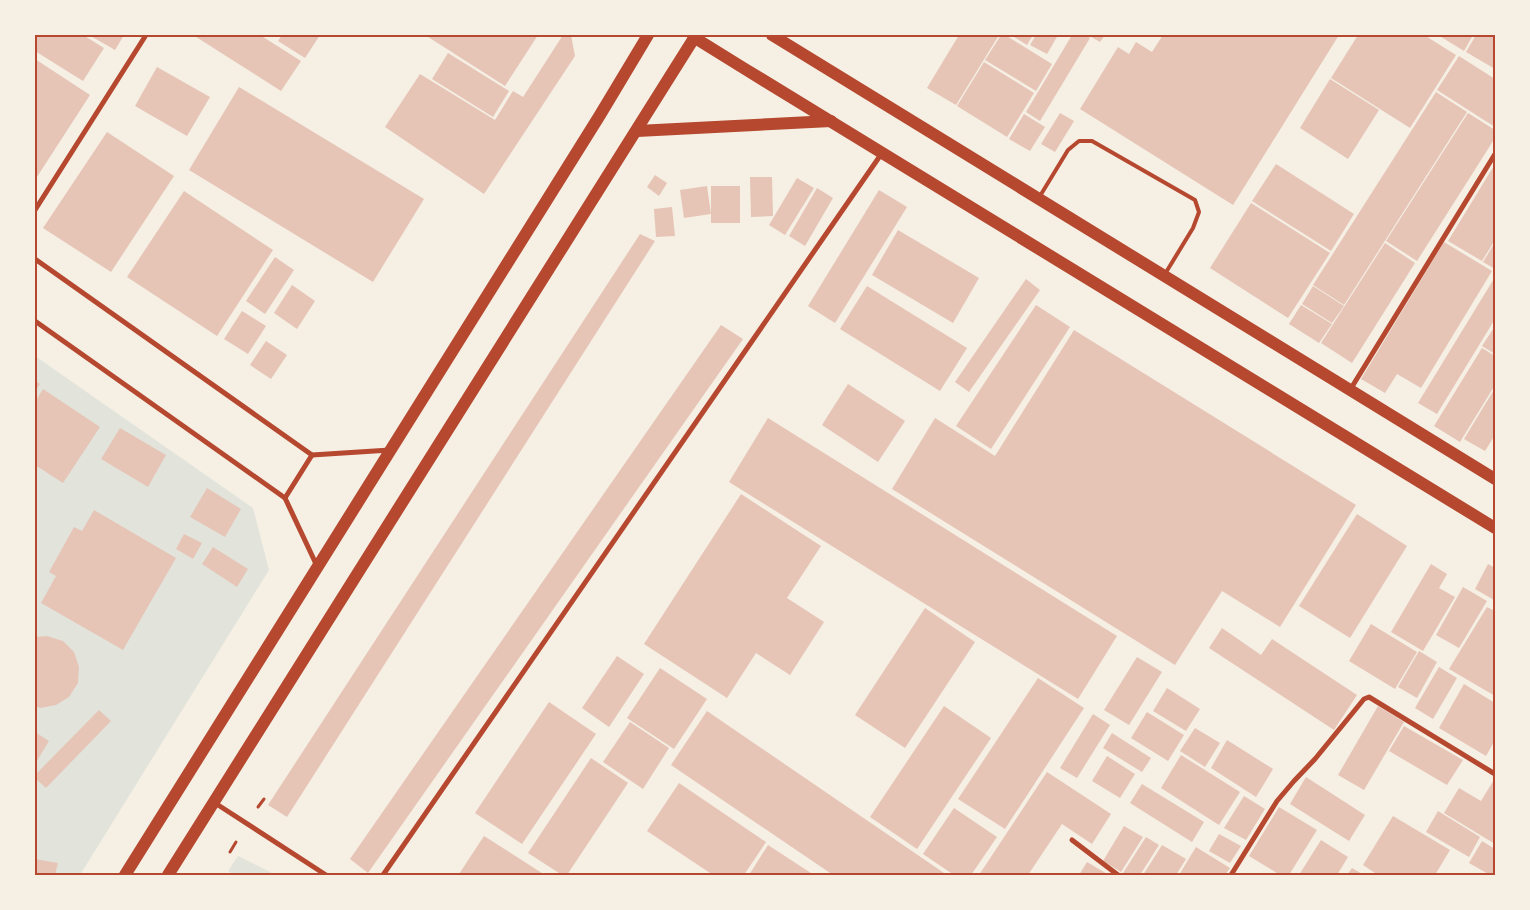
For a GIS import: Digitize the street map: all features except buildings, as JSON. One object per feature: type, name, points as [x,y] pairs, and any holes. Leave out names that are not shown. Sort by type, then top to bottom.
[{"type":"main road","points":[[125,875],[392,450],[648,35]]},
{"type":"main road","points":[[772,35],[1495,479]]},
{"type":"main road","points":[[168,875],[695,36],[882,153],[1495,528]]},
{"type":"main road","points":[[637,131],[831,121]]},
{"type":"street","points":[[35,210],[146,35]]},
{"type":"street","points":[[383,875],[882,153]]},
{"type":"street","points":[[1350,390],[1495,154]]},
{"type":"street","points":[[35,260],[312,455],[392,450]]},
{"type":"street","points":[[35,321],[285,498],[317,568]]},
{"type":"street","points":[[285,498],[312,455]]},
{"type":"street","points":[[1231,875],[1277,801],[1321,752],[1364,698],[1369,697],[1495,774]]},
{"type":"street","points":[[214,803],[326,875]]},
{"type":"street","points":[[1072,840],[1118,875]]},
{"type":"lane","points":[[1038,199],[1068,150],[1080,141],[1092,141],[1195,200],[1199,212],[1193,228],[1164,276]]},
{"type":"shaded area","points":[[35,356],[253,508],[269,570],[80,875],[35,875]]},
{"type":"shaded area","points":[[238,856],[276,875],[235,875],[228,871]]}]
